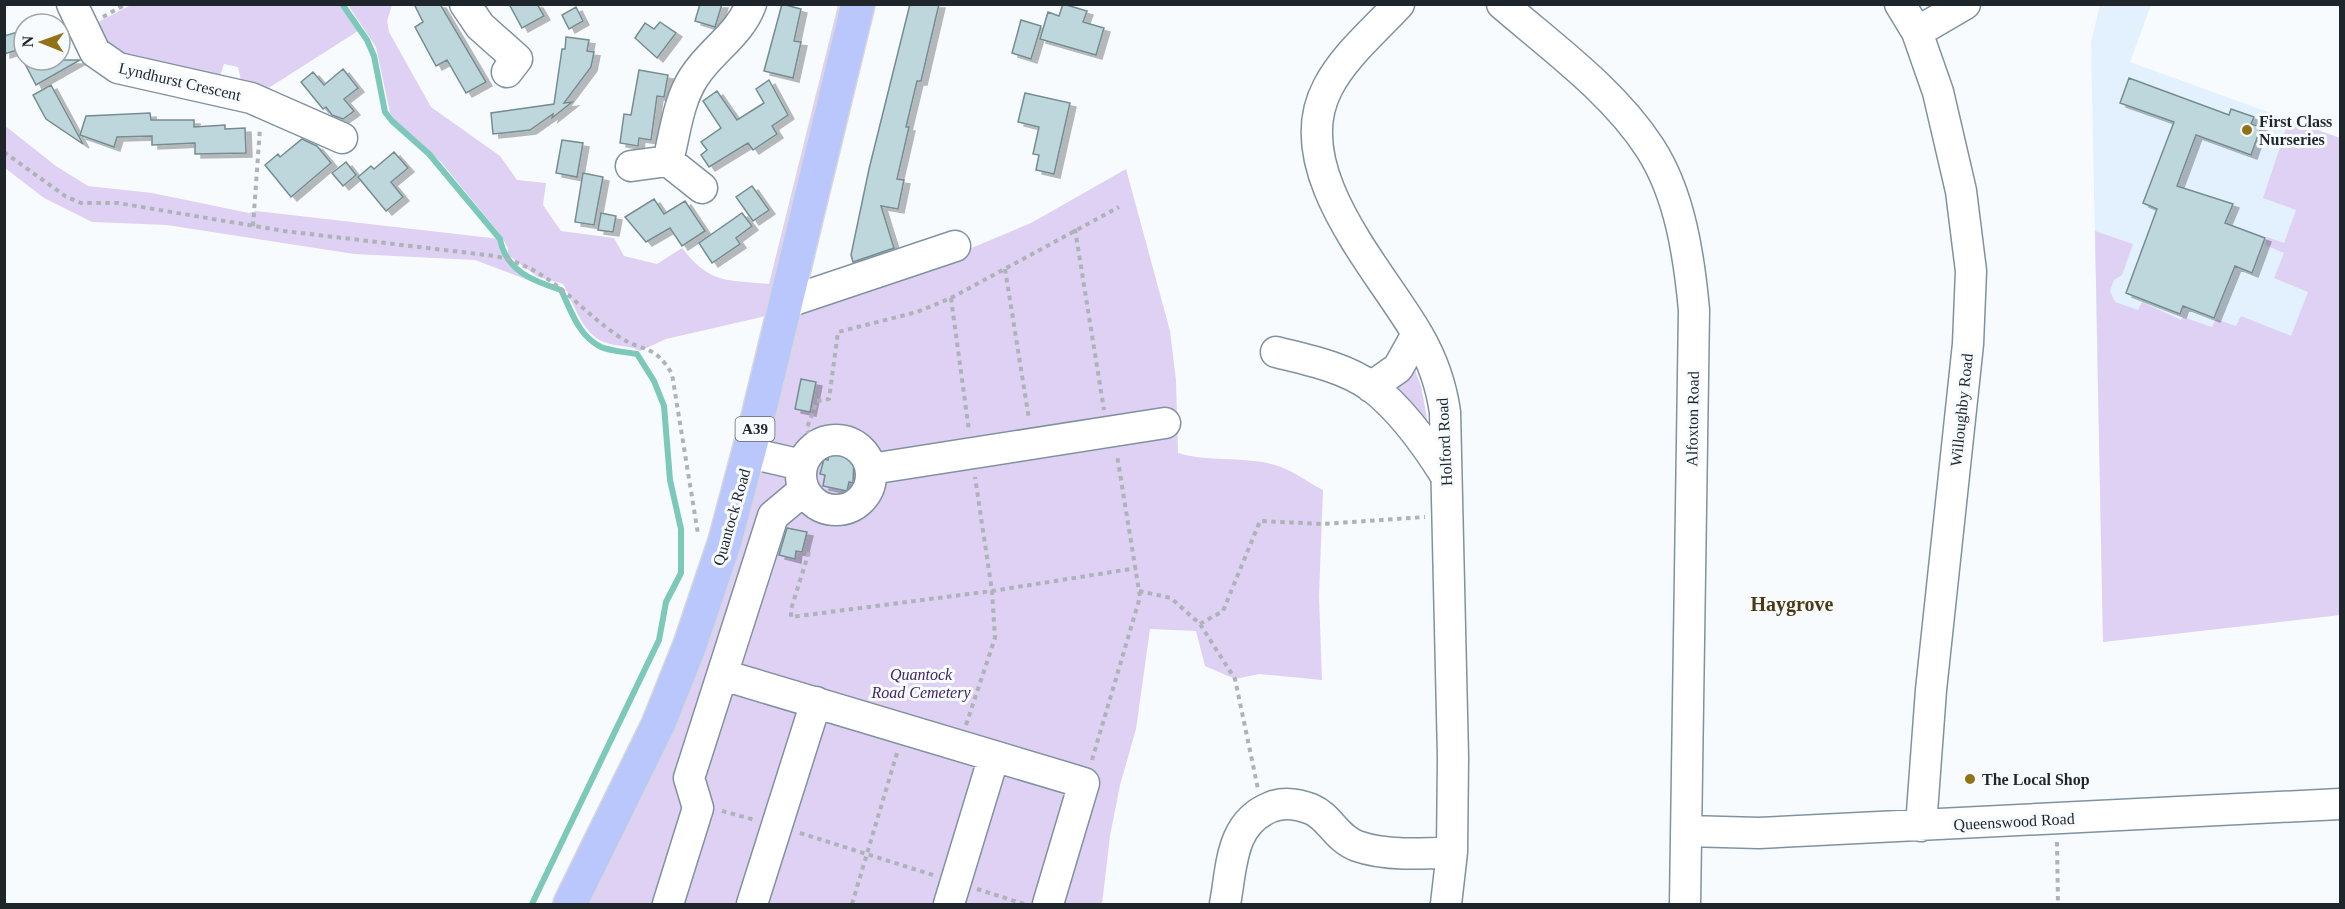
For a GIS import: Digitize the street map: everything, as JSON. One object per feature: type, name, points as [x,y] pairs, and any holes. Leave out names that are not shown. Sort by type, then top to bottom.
[{"type":"main road","name":"Quantock Road","points":[[570,904],[658,725],[690,645],[725,541],[749,453],[858,4]]},
{"type":"street","name":"Lyndhurst Crescent","points":[[72,4],[95,52],[112,65],[251,98],[342,138]]},
{"type":"street","points":[[465,4],[480,26],[518,60]]},
{"type":"street","points":[[668,161],[685,94],[695,75],[738,29],[751,4]]},
{"type":"street","name":"Holford Road","points":[[1399,4],[1347,61],[1328,86],[1317,114],[1316,138],[1321,162],[1346,225],[1367,262],[1417,334],[1442,390],[1453,746],[1452,852],[1446,904]]},
{"type":"street","name":"Alfoxton Road","points":[[1502,4],[1599,89],[1643,139],[1660,167],[1680,224],[1691,279],[1694,310],[1685,904]]},
{"type":"street","name":"Willoughby Road","points":[[1900,4],[1917,32],[1938,92],[1961,191],[1971,271],[1968,344],[1931,690],[1921,826]]},
{"type":"street","points":[[1917,32],[1965,4]]},
{"type":"street","points":[[631,166],[668,161],[702,188]]},
{"type":"street","points":[[785,303],[955,246]]},
{"type":"street","points":[[1371,387],[1398,368],[1417,334]]},
{"type":"street","points":[[1293,364],[1333,368],[1371,387],[1415,431],[1446,476]]},
{"type":"street","points":[[871,469],[1165,423]]},
{"type":"street","points":[[668,904],[698,808],[689,778],[773,516],[806,467],[837,439],[849,442],[867,458],[871,469],[867,491],[861,500],[841,510],[819,506],[806,467]]},
{"type":"street","points":[[749,453],[806,467]]},
{"type":"street","points":[[723,675],[1084,783],[1048,904]]},
{"type":"street","points":[[752,904],[816,702]]},
{"type":"street","points":[[952,893],[994,756]]},
{"type":"street","points":[[1225,904],[1236,845],[1242,830],[1250,817],[1278,804],[1292,804],[1312,810],[1335,833],[1359,847],[1424,854],[1452,852]]},
{"type":"street","name":"Queenswood Road","points":[[1686,831],[1758,833],[2340,804]]},
{"type":"path","points":[[251,98],[261,110],[254,226]]},
{"type":"path","points":[[4,152],[64,196],[81,203],[118,203],[254,226],[495,256],[526,264],[550,278],[619,336],[662,356],[672,374],[690,469],[699,538]]},
{"type":"path","points":[[806,467],[807,428],[817,401],[829,399],[838,332],[917,312],[951,298],[1119,207]]},
{"type":"path","points":[[1075,229],[1110,431],[1137,568],[1139,591],[1134,620],[1084,783]]},
{"type":"path","points":[[1005,269],[1033,444]]},
{"type":"path","points":[[951,298],[992,591],[994,638],[960,745]]},
{"type":"path","points":[[1200,624],[1223,611],[1260,521],[1323,524],[1447,516]]},
{"type":"path","points":[[809,552],[791,609],[791,617],[992,591],[1137,568]]},
{"type":"path","points":[[1139,591],[1171,598],[1200,624],[1235,680],[1262,810]]},
{"type":"path","points":[[852,904],[905,728]]},
{"type":"path","points":[[697,804],[867,854],[952,893],[1025,904]]},
{"type":"path","points":[[2056,818],[2058,904]]},
{"type":"shaded area","points":[[2100,5],[2151,5],[2130,62],[2340,138],[2340,615],[2103,642],[2091,42]]},
{"type":"green space","points":[[338,4],[358,31],[267,89],[242,85],[238,67],[224,64],[219,79],[117,60],[91,26],[131,5]]},
{"type":"green space","points":[[348,5],[392,5],[387,21],[389,32],[431,107],[500,156],[517,180],[546,183],[543,205],[561,231],[614,238],[624,256],[657,264],[682,248],[692,260],[710,274],[730,280],[769,284],[838,5],[846,5],[770,315],[666,339],[640,351],[609,344],[596,338],[579,317],[563,284],[538,277],[508,255],[508,248],[500,234],[441,162],[397,123],[390,113],[376,47]]},
{"type":"green space","points":[[2289,120],[2340,138],[2340,615],[2103,642],[2095,231],[2133,244],[2122,275],[2114,280],[2110,291],[2115,302],[2138,310],[2142,302],[2181,320],[2183,317],[2212,327],[2216,319],[2236,326],[2241,316],[2291,336],[2308,292],[2274,278],[2284,253],[2265,245],[2267,237],[2284,243],[2296,210],[2263,198]]},
{"type":"green space","points":[[4,125],[56,166],[88,186],[152,193],[249,213],[256,211],[500,239],[503,253],[533,282],[475,260],[354,254],[167,225],[92,222],[44,198],[5,168]]},
{"type":"green space","name":"Quantock Road Cemetery","points":[[1126,169],[1170,331],[1176,380],[1178,453],[1203,458],[1269,463],[1286,469],[1323,490],[1319,596],[1322,680],[1259,674],[1235,679],[1205,666],[1196,631],[1150,629],[1136,729],[1120,785],[1110,836],[1102,904],[589,904],[799,303],[938,262],[1031,223]]},
{"type":"green space","points":[[1411,360],[1421,386],[1429,429],[1385,384]]},
{"type":"building","points":[[414,4],[440,4],[486,82],[466,93],[447,60],[436,66],[415,27],[423,22]]},
{"type":"building","points":[[509,4],[537,4],[544,16],[522,28]]},
{"type":"building","points":[[700,4],[722,4],[715,27],[695,21]]},
{"type":"building","points":[[782,4],[801,9],[794,41],[801,42],[793,78],[764,71]]},
{"type":"building","points":[[910,4],[939,4],[921,81],[917,81],[906,127],[909,127],[897,179],[904,180],[898,209],[881,206],[894,248],[853,262],[851,255],[869,169]]},
{"type":"building","points":[[1063,4],[1087,11],[1083,22],[1104,28],[1096,55],[1040,39],[1048,12],[1059,16]]},
{"type":"building","points":[[576,7],[583,21],[569,29],[562,15]]},
{"type":"building","points":[[1021,20],[1041,26],[1031,59],[1012,53]]},
{"type":"building","points":[[660,22],[676,33],[657,58],[635,38],[645,23],[654,29]]},
{"type":"building","points":[[12,34],[12,52],[4,54],[4,36]]},
{"type":"building","points":[[566,37],[589,40],[587,51],[594,52],[591,67],[564,103],[572,102],[552,118],[553,114],[530,130],[493,134],[491,113],[554,104],[562,49],[565,49]]},
{"type":"building","points":[[343,69],[358,88],[344,99],[354,111],[343,119],[332,115],[326,107],[323,109],[301,82],[313,72],[324,85]]},
{"type":"building","points":[[639,70],[668,75],[664,97],[657,96],[651,140],[639,138],[638,146],[620,143],[624,114],[631,115]]},
{"type":"building","points":[[29,72],[59,72],[36,85]]},
{"type":"building","points":[[2129,78],[2229,115],[2231,109],[2254,117],[2251,124],[2261,127],[2251,155],[2196,135],[2177,186],[2233,204],[2225,223],[2265,238],[2252,273],[2235,266],[2214,318],[2183,306],[2180,314],[2126,293],[2157,209],[2143,203],[2174,122],[2120,103]]},
{"type":"building","points":[[769,80],[788,115],[772,126],[777,134],[753,150],[748,143],[709,167],[701,155],[707,150],[701,142],[721,128],[703,101],[717,91],[737,120],[764,103],[756,89]]},
{"type":"building","points":[[51,85],[83,144],[46,119],[33,95]]},
{"type":"building","points":[[1025,93],[1070,103],[1054,174],[1036,170],[1039,155],[1033,154],[1039,127],[1018,122]]},
{"type":"building","points":[[150,113],[151,120],[194,120],[194,127],[225,125],[225,129],[245,128],[246,153],[195,154],[195,143],[152,145],[152,136],[117,137],[114,147],[80,135],[86,116]]},
{"type":"building","points":[[302,139],[317,146],[331,163],[291,197],[265,165],[278,154],[280,157]]},
{"type":"building","points":[[562,140],[583,143],[577,177],[556,173]]},
{"type":"building","points":[[394,152],[408,168],[391,182],[403,197],[386,211],[358,177],[371,166],[374,169]]},
{"type":"building","points":[[346,162],[356,175],[343,186],[332,173]]},
{"type":"building","points":[[583,173],[603,177],[594,225],[575,222]]},
{"type":"building","points":[[752,186],[769,210],[753,221],[736,197]]},
{"type":"building","points":[[654,199],[664,214],[685,201],[705,231],[682,246],[670,228],[646,242],[625,217]]},
{"type":"building","points":[[601,213],[616,216],[613,232],[598,230]]},
{"type":"building","points":[[742,213],[752,226],[736,238],[740,244],[712,263],[699,243]]},
{"type":"building","points":[[801,379],[816,382],[810,412],[795,409]]},
{"type":"building","points":[[829,453],[854,459],[853,483],[849,482],[847,491],[823,486],[825,475],[820,474],[824,459],[828,460]]},
{"type":"building","points":[[787,528],[807,532],[802,552],[796,551],[795,559],[779,555]]},
{"type":"waterway","points":[[342,4],[367,40],[374,56],[385,112],[392,121],[429,154],[500,239],[503,250],[515,267],[540,283],[561,290],[576,322],[586,336],[601,347],[637,354],[654,381],[664,406],[670,480],[681,529],[681,573],[666,602],[659,640],[532,904]]},
{"type":"place","name":"First Class Nurseries","points":[[2247,130]]},
{"type":"place","name":"The Local Shop","points":[[1970,779]]},
{"type":"district","name":"Haygrove","points":[[1792,604]]}]
